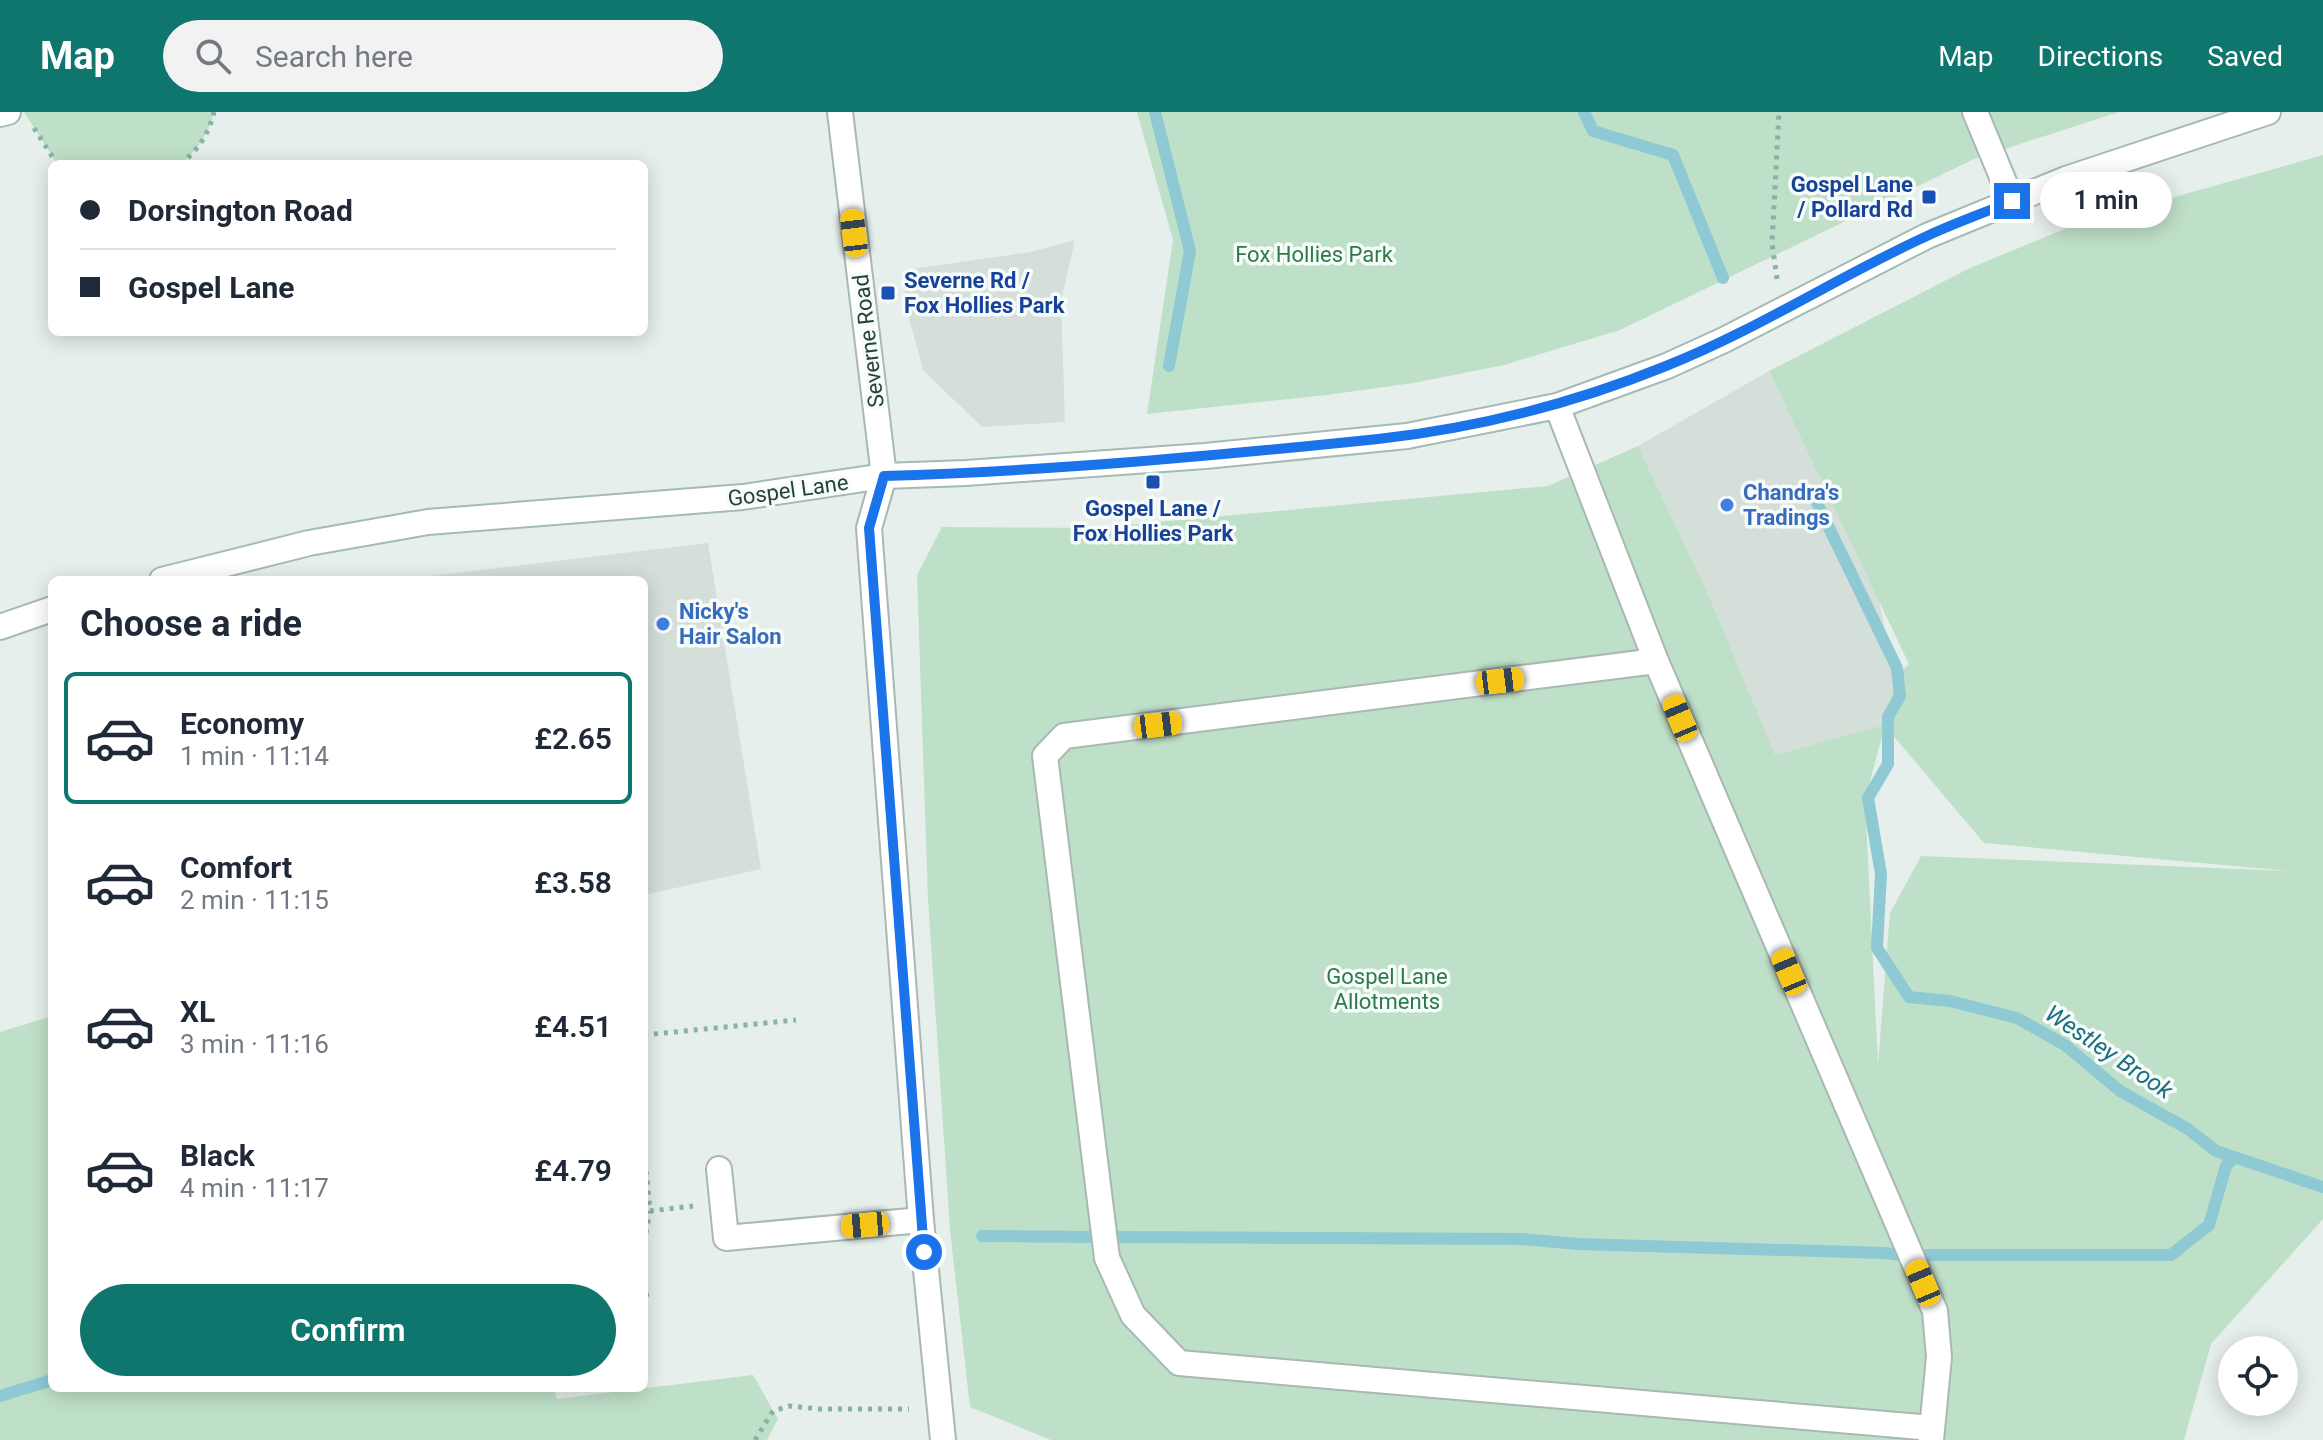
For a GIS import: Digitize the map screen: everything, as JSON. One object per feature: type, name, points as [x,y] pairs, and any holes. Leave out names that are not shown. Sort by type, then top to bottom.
[{"type":"street","points":[[0,114],[8,112]]},
{"type":"street","name":"Severne Road","points":[[840,112],[884,476]]},
{"type":"street","points":[[1975,112],[2012,201]]},
{"type":"street","name":"Gospel Lane","points":[[178,576],[309,543],[428,522],[743,497],[884,476],[1205,456],[1407,436],[1557,406],[1667,366],[1927,236],[2066,179],[2268,112]]},
{"type":"street","points":[[1557,406],[1656,661],[1935,1311],[1939,1357],[1931,1434],[1179,1363],[1133,1315],[1107,1258],[1045,756],[1064,736],[1656,661]]},
{"type":"street","points":[[884,476],[869,528],[921,1220],[943,1440]]},
{"type":"street","points":[[0,627],[48,610]]},
{"type":"street","points":[[719,1169],[726,1238],[921,1220]]},
{"type":"path","points":[[186,160],[193,155],[211,127],[214,112]]},
{"type":"path","points":[[1779,112],[1772,243],[1780,311]]},
{"type":"path","points":[[32,125],[54,160]]},
{"type":"path","points":[[648,1035],[796,1020]]},
{"type":"path","points":[[648,1191],[648,1222]]},
{"type":"path","points":[[650,1211],[722,1202]]},
{"type":"path","points":[[755,1440],[773,1411],[790,1406],[819,1409],[938,1409]]},
{"type":"shaded area","points":[[1075,240],[1061,301],[1065,422],[982,427],[923,370],[905,303],[905,270],[1031,252]]},
{"type":"shaded area","points":[[1769,371],[1878,596],[1895,678],[1885,725],[1775,756],[1709,596],[1638,446]]},
{"type":"shaded area","points":[[708,543],[761,869],[648,894],[648,576],[431,576]]},
{"type":"green space","points":[[24,112],[214,112],[202,141],[184,160],[54,160]]},
{"type":"green space","name":"Fox Hollies Park","points":[[1137,112],[2119,112],[1974,159],[1620,330],[1504,365],[1413,383],[1147,414],[1173,240]]},
{"type":"green space","name":"Gospel Lane Allotments","points":[[2323,155],[2323,1219],[2211,1344],[2184,1440],[1051,1440],[970,1407],[950,1230],[928,900],[917,575],[942,527],[1094,528],[1548,486],[1638,446],[1709,596],[1775,755],[1884,725],[1895,678],[1909,664],[1769,371],[1970,268],[2072,226]],"holes":[[[1885,726],[1984,843],[2289,871],[1921,856],[1890,913],[1878,1064],[1865,799]]]},
{"type":"green space","points":[[48,1017],[48,1392],[555,1392],[557,1399],[614,1392],[648,1392],[648,1388],[753,1375],[778,1419],[767,1440],[0,1440],[0,1032]]},
{"type":"waterway","points":[[1155,112],[1190,251],[1169,366]]},
{"type":"waterway","name":"Westley Brook","points":[[1584,112],[1593,131],[1673,155],[1723,278]]},
{"type":"waterway","name":"Westley Brook","points":[[1817,503],[1897,668],[1900,696],[1888,717],[1888,764],[1868,798],[1881,874],[1877,948],[1909,997],[1950,1001],[2017,1018],[2065,1045],[2120,1091],[2188,1129],[2216,1151],[2323,1187]]},
{"type":"waterway","points":[[1925,1255],[2171,1255],[2209,1225],[2226,1166],[2234,1157]]},
{"type":"waterway","points":[[982,1236],[1090,1237]]},
{"type":"waterway","points":[[1112,1237],[1522,1239],[1578,1244],[1907,1256]]},
{"type":"waterway","points":[[0,1396],[48,1381]]},
{"type":"place","name":"Gospel Lane / Pollard Rd","points":[[1929,197]]},
{"type":"place","name":"Severne Rd / Fox Hollies Park","points":[[888,293]]},
{"type":"place","name":"Gospel Lane / Fox Hollies Park","points":[[1153,482]]},
{"type":"place","name":"Chandra's Tradings","points":[[1727,505]]},
{"type":"place","name":"Nicky's Hair Salon","points":[[663,624]]},
{"type":"route","points":[[924,1252],[869,528],[884,476],[1205,456],[1407,436],[1557,406],[1667,366],[1927,236],[2012,201]]}]
